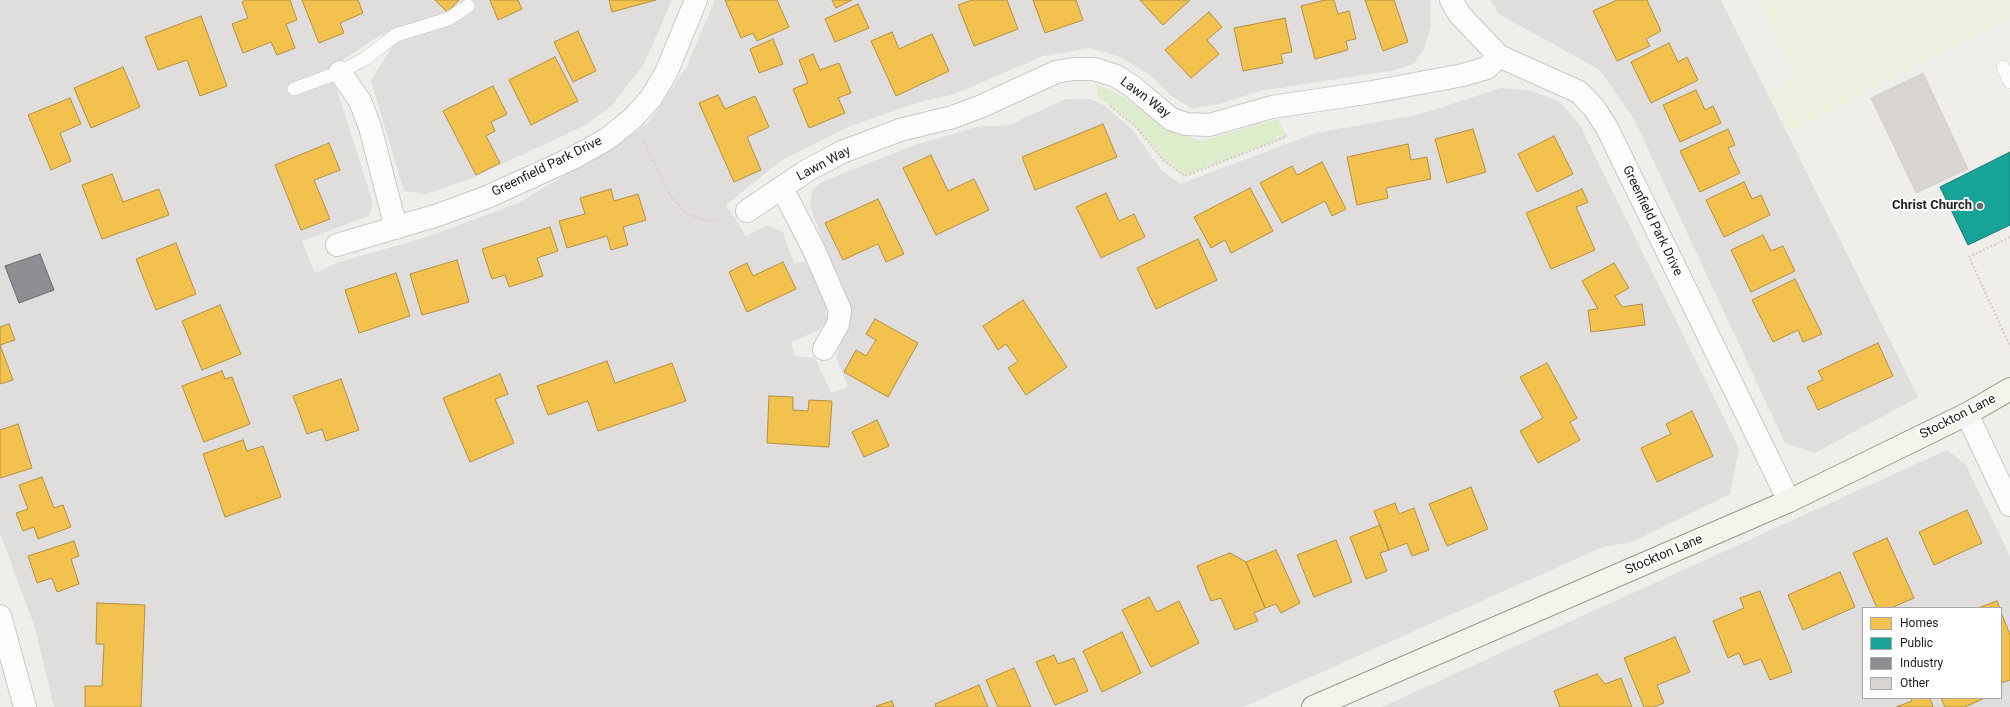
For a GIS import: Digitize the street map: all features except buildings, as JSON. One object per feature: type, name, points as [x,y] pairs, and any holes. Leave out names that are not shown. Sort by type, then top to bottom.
[{"type":"street","name":"Greenfield Park Drive","points":[[337,245],[396,228],[487,197],[575,157],[607,139],[633,118],[651,98],[666,73],[696,0]]},
{"type":"street","name":"Greenfield Park Drive","points":[[1451,0],[1460,15],[1499,56],[1579,92],[1595,109],[1607,128],[1789,501]]},
{"type":"street","name":"Lawn Way","points":[[747,211],[808,170],[842,152],[900,130],[953,117],[982,106],[1056,72],[1073,69],[1094,69],[1116,76],[1134,87],[1171,119],[1186,124],[1209,125],[1272,107],[1372,92],[1463,75],[1487,68],[1499,56]]},
{"type":"street","points":[[340,72],[360,101],[370,127],[396,228]]},
{"type":"street","name":"Lawn Way","points":[[782,188],[814,250],[840,310],[838,324],[824,349]]},
{"type":"street","name":"Stockton Lane","points":[[1313,707],[1789,501],[1967,414],[2010,389]]},
{"type":"street","points":[[1967,414],[2010,505]]},
{"type":"street","points":[[0,616],[5,650],[25,707]]},
{"type":"lane","points":[[294,89],[340,72],[366,58],[396,35],[448,19],[468,6]]},
{"type":"lane","points":[[2003,67],[2010,82]]},
{"type":"path","points":[[633,118],[670,195],[686,213],[707,221],[729,218],[747,211]]},
{"type":"path","points":[[2010,237],[1969,257],[2010,346]]},
{"type":"shaded area","points":[[0,0],[672,0],[644,64],[611,106],[586,125],[472,178],[426,194],[404,191],[371,81],[394,44],[381,35],[330,68],[373,203],[369,216],[302,241],[315,273],[339,262],[427,237],[518,203],[623,141],[648,123],[686,68],[715,0],[1431,0],[1431,26],[1424,49],[1414,64],[1395,70],[1260,91],[1223,103],[1192,109],[1172,96],[1149,74],[1120,57],[1090,48],[1043,56],[955,94],[916,103],[848,127],[779,162],[726,205],[746,236],[767,225],[783,232],[794,264],[806,261],[825,302],[827,321],[817,331],[791,342],[795,356],[815,358],[831,393],[848,387],[836,358],[846,327],[848,309],[810,206],[812,191],[821,182],[912,146],[977,127],[1009,125],[1066,99],[1090,99],[1105,106],[1132,129],[1161,170],[1180,184],[1316,133],[1421,114],[1501,88],[1529,90],[1560,102],[1580,125],[1739,449],[1730,494],[1632,542],[1603,547],[1243,707],[54,707],[35,628],[0,533]]},
{"type":"shaded area","points":[[1490,0],[1721,0],[1918,397],[1815,453],[1785,443],[1635,121],[1600,70],[1499,14]]},
{"type":"shaded area","points":[[1947,450],[1966,465],[2010,556],[2010,707],[1382,707]]},
{"type":"green space","points":[[1758,0],[2010,0],[2010,19],[1789,133],[1768,93],[1795,77]]},
{"type":"green space","points":[[1096,84],[1127,99],[1170,131],[1201,141],[1278,119],[1286,137],[1185,176],[1164,161],[1135,126],[1098,96]]},
{"type":"place","name":"Christ Church","points":[[1980,206]]}]
